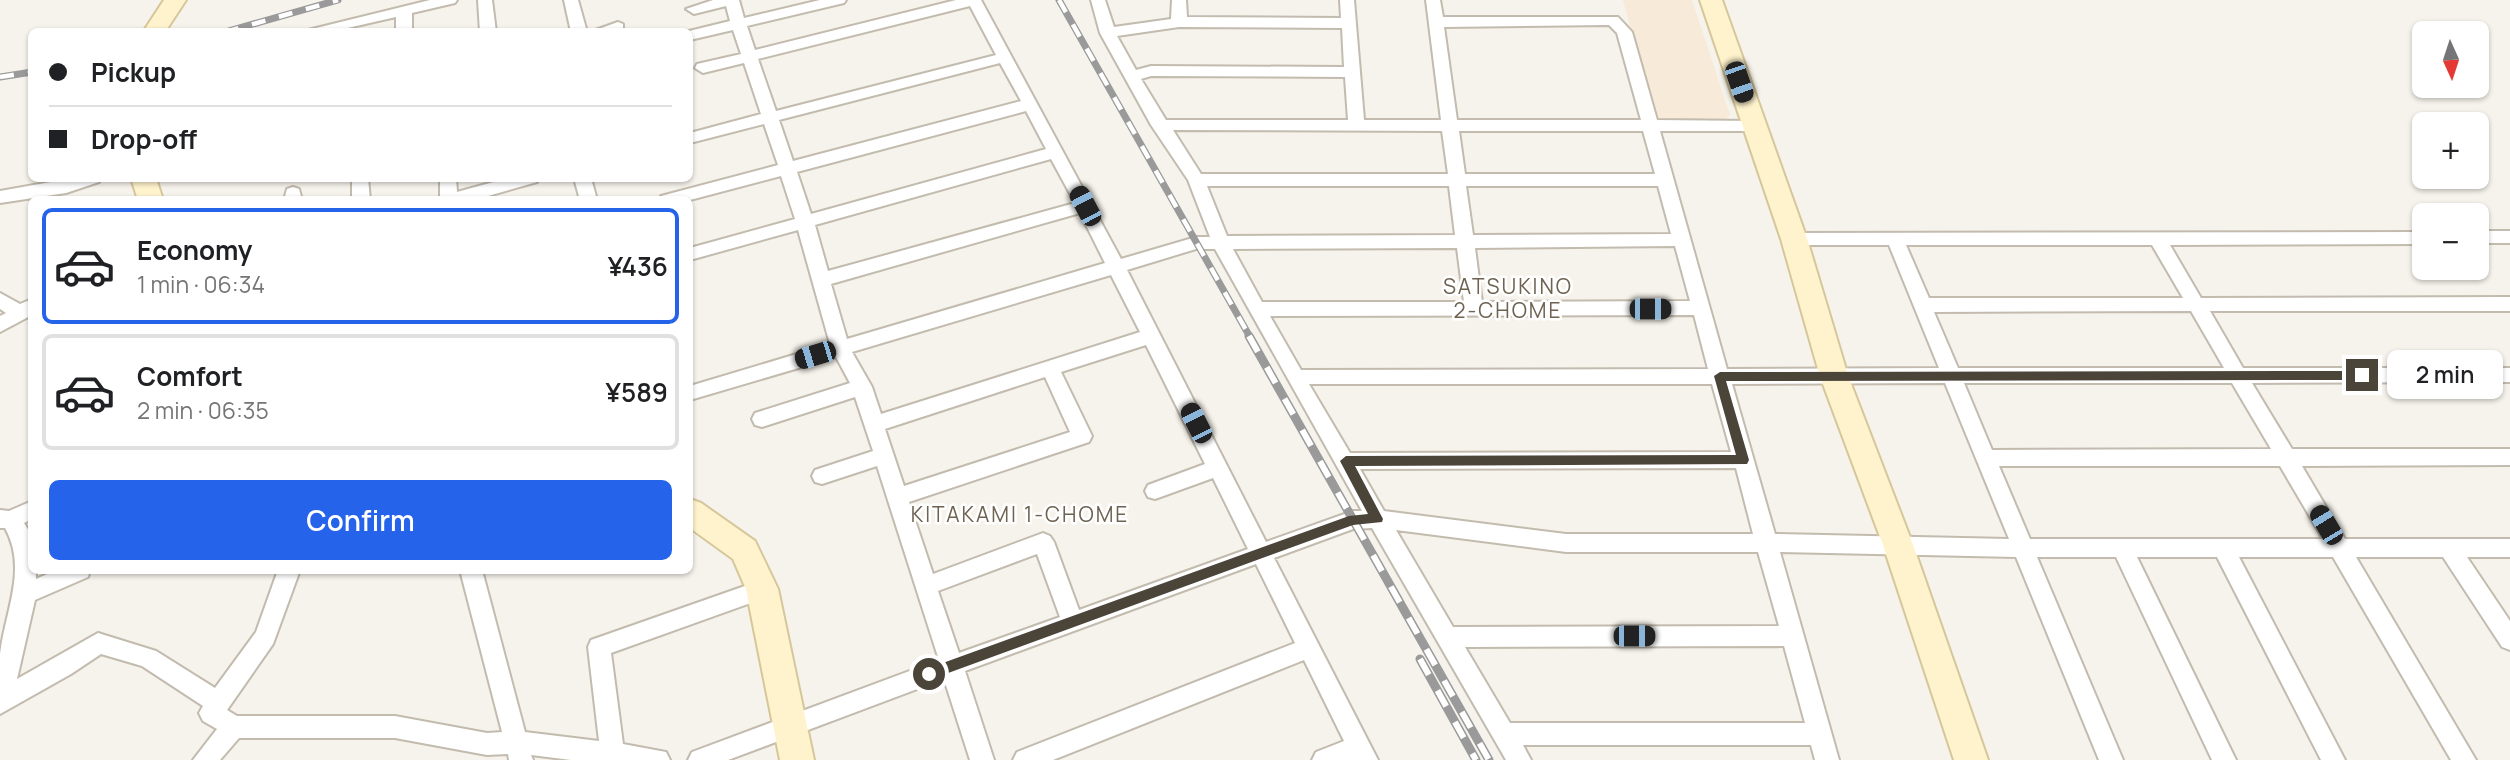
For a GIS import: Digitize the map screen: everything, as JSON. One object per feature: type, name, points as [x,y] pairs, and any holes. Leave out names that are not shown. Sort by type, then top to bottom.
[{"type":"street","points":[[157,28],[175,0]]},
{"type":"street","points":[[337,28],[450,0]]},
{"type":"street","points":[[485,0],[488,28]]},
{"type":"street","points":[[571,0],[578,28]]},
{"type":"street","points":[[694,9],[732,0],[737,24],[772,117],[786,169],[805,222],[840,347],[862,387],[982,760]]},
{"type":"street","points":[[693,34],[839,0]]},
{"type":"street","points":[[703,68],[748,54],[974,0],[1085,206],[1311,647],[1362,753],[1324,760]]},
{"type":"street","points":[[1098,0],[1108,33],[1130,76],[1196,180],[1219,241],[1377,519],[1449,637],[1519,760]]},
{"type":"street","points":[[1179,0],[1179,22]]},
{"type":"street","points":[[1347,0],[1356,125]]},
{"type":"street","points":[[1433,0],[1474,309]]},
{"type":"street","points":[[1711,0],[1794,239],[1834,376],[1898,545],[1971,760]]},
{"type":"street","points":[[404,10],[404,28]]},
{"type":"street","points":[[1436,22],[1613,20],[1624,32],[1827,760]]},
{"type":"street","points":[[1108,33],[1179,22],[1349,23]]},
{"type":"street","points":[[614,28],[618,27]]},
{"type":"street","points":[[693,137],[1005,57]]},
{"type":"street","points":[[1130,76],[1151,71],[1352,72]]},
{"type":"street","points":[[682,196],[1031,104]]},
{"type":"street","points":[[1159,125],[1754,126]]},
{"type":"street","points":[[693,253],[1056,152]]},
{"type":"street","points":[[1196,180],[1664,180]]},
{"type":"street","points":[[0,197],[69,193],[87,182]]},
{"type":"street","points":[[465,196],[516,182]]},
{"type":"street","points":[[821,280],[1085,206]]},
{"type":"street","points":[[2489,237],[2510,237]]},
{"type":"street","points":[[2157,238],[2464,760]]},
{"type":"street","points":[[1794,239],[2412,238]]},
{"type":"street","points":[[1895,239],[2111,760]]},
{"type":"street","points":[[693,392],[1188,245],[1219,241],[1681,240]]},
{"type":"street","points":[[0,300],[26,310]]},
{"type":"street","points":[[1922,305],[2510,304]]},
{"type":"street","points":[[1257,309],[1701,309]]},
{"type":"street","points":[[0,325],[26,310]]},
{"type":"street","points":[[874,424],[1051,370],[1150,336]]},
{"type":"street","points":[[897,497],[1082,436],[1051,370]]},
{"type":"street","points":[[1295,377],[2510,375]]},
{"type":"street","points":[[762,419],[862,387]]},
{"type":"street","points":[[822,476],[883,456]]},
{"type":"street","points":[[1986,458],[2510,457]]},
{"type":"street","points":[[1346,461],[1743,460]]},
{"type":"street","points":[[1155,491],[1219,467]]},
{"type":"street","points":[[0,701],[25,594],[25,544],[5,520],[28,511]]},
{"type":"street","points":[[693,514],[744,550],[762,589],[797,760]]},
{"type":"street","points":[[700,760],[1072,620],[1353,520],[1377,519],[1566,543],[1766,542],[2022,548],[2510,548]]},
{"type":"street","points":[[926,586],[1043,542],[1072,620]]},
{"type":"street","points":[[2223,547],[2333,760]]},
{"type":"street","points":[[2123,548],[2224,760]]},
{"type":"street","points":[[2449,548],[2506,628]]},
{"type":"street","points":[[25,594],[71,574]]},
{"type":"street","points":[[288,574],[265,637],[212,713],[233,727],[395,727],[519,751],[612,754],[658,760]]},
{"type":"street","points":[[472,574],[519,751]]},
{"type":"street","points":[[612,754],[599,647],[762,589]]},
{"type":"street","points":[[1449,637],[1792,636]]},
{"type":"street","points":[[0,701],[63,667],[97,643],[148,658],[218,702]]},
{"type":"street","points":[[1025,760],[1311,647]]},
{"type":"street","points":[[205,760],[233,727]]},
{"type":"street","points":[[1504,734],[1819,734]]},
{"type":"shaded area","points":[[1623,0],[1692,0],[1730,115],[1724,120],[1660,120],[1655,117]]},
{"type":"railway","points":[[239,28],[338,0]]},
{"type":"railway","points":[[1059,0],[1250,337]]},
{"type":"railway","points":[[0,77],[28,73]]},
{"type":"railway","points":[[1249,336],[1489,760]]},
{"type":"railway","points":[[1420,659],[1476,760]]},
{"type":"district","name":"SATSUKINO 2-CHOME","points":[[1508,298]]},
{"type":"district","name":"KITAKAMI 1-CHOME","points":[[1020,514]]},
{"type":"route","points":[[929,674],[1353,520],[1377,519],[1346,461],[1743,460],[1720,376],[2362,375]]}]
